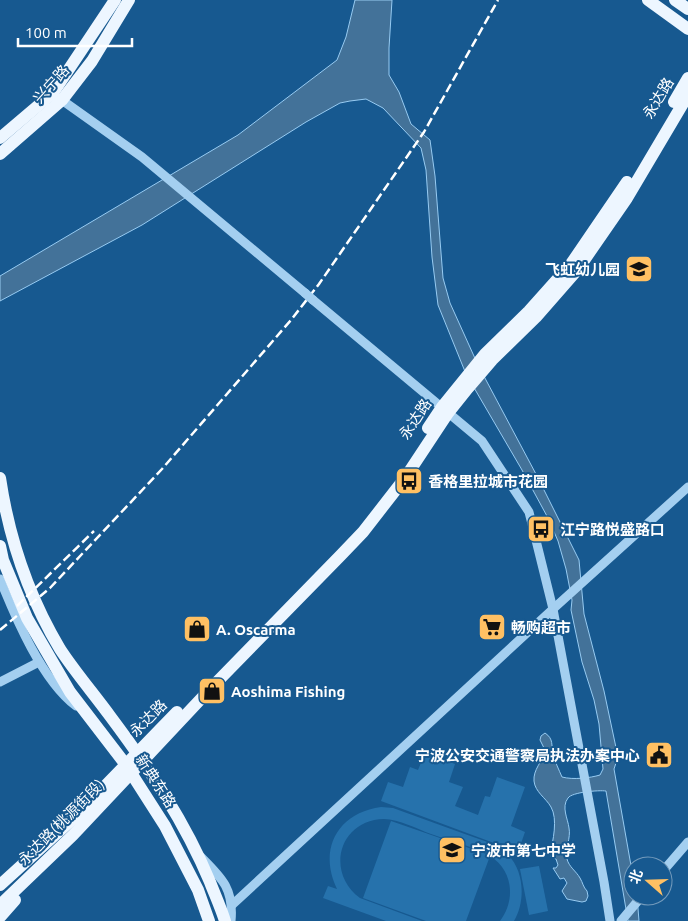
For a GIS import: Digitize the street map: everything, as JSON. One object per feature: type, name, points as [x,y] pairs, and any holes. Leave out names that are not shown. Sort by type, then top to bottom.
[{"type":"main road","name":"兴宁路","points":[[0,138],[57,97],[115,0]]},
{"type":"main road","name":"兴宁路","points":[[0,154],[92,61],[129,0]]},
{"type":"main road","points":[[648,0],[688,30]]},
{"type":"main road","points":[[675,0],[688,9]]},
{"type":"main road","name":"永达路","points":[[140,757],[357,528],[465,385],[571,264],[625,186],[688,78]]},
{"type":"main road","name":"永达路","points":[[488,357],[536,317],[578,269],[627,198],[688,94]]},
{"type":"main road","name":"新典东路","points":[[0,478],[15,548],[37,607],[61,650],[140,757],[166,796],[198,853],[225,921]]},
{"type":"main road","name":"新典东路","points":[[0,546],[3,560],[27,618],[70,692],[129,769],[165,826],[198,890],[209,921]]},
{"type":"main road","name":"永达路(桃源街段)","points":[[0,905],[56,852],[140,757]]},
{"type":"main road","name":"永达路(桃源街段)","points":[[0,885],[129,769]]},
{"type":"main road","points":[[0,917],[56,852]]},
{"type":"main road","points":[[0,874],[26,861]]},
{"type":"street","points":[[57,97],[142,157],[482,441],[529,512],[553,609],[610,921]]},
{"type":"street","points":[[232,905],[560,602],[688,487]]},
{"type":"street","points":[[0,579],[22,630],[40,662],[67,699],[88,716]]},
{"type":"street","points":[[0,682],[40,662]]},
{"type":"street","points":[[673,859],[688,842]]},
{"type":"street","points":[[198,853],[224,880],[232,905],[230,921]]},
{"type":"street","points":[[621,921],[634,906]]},
{"type":"shaded area","points":[[355,0],[392,0],[389,75],[399,92],[411,124],[430,140],[435,176],[443,278],[450,303],[478,365],[579,560],[584,614],[604,691],[618,757],[614,769],[629,856],[623,856],[623,891],[606,791],[575,794],[568,798],[565,805],[569,832],[567,859],[587,891],[586,901],[567,899],[562,891],[567,883],[564,878],[560,879],[553,868],[556,868],[558,865],[556,859],[551,857],[550,854],[554,830],[553,812],[536,788],[534,781],[536,769],[546,752],[540,740],[541,736],[545,733],[550,738],[552,751],[562,777],[591,777],[600,775],[603,769],[599,724],[594,700],[582,662],[571,610],[572,600],[566,569],[558,541],[548,518],[466,374],[438,305],[432,257],[426,170],[421,148],[383,108],[366,99],[340,103],[306,122],[142,225],[0,301],[0,276],[238,135],[337,60],[346,37]]},
{"type":"shaded area","points":[[425,753],[455,764],[449,782],[463,787],[455,806],[478,815],[485,796],[490,797],[497,777],[525,787],[511,826],[525,832],[518,852],[381,801],[388,782],[403,787],[410,767],[418,770]]},
{"type":"shaded area","points":[[381,807],[393,808],[487,842],[509,855],[519,873],[522,893],[521,903],[514,921],[500,921],[508,904],[510,886],[504,869],[490,856],[466,921],[426,921],[363,898],[391,821],[489,855],[390,819],[369,822],[356,828],[347,838],[342,849],[340,862],[343,875],[349,887],[360,898],[422,921],[386,921],[323,898],[328,886],[337,889],[330,861],[331,847],[335,836],[343,825],[353,817]]},
{"type":"shaded area","points":[[539,866],[548,911],[529,915],[520,869]]},
{"type":"shaded area","points":[[625,906],[638,906],[639,921],[628,921]]},
{"type":"railway","points":[[0,630],[50,588],[162,469],[291,320],[319,284],[424,132],[498,0]]},
{"type":"railway","points":[[17,606],[94,531]]},
{"type":"place","name":"飞虹幼儿园","points":[[639,269]]},
{"type":"place","name":"香格里拉城市花园","points":[[409,481]]},
{"type":"place","name":"江宁路悦盛路口","points":[[541,529]]},
{"type":"place","name":"畅购超市","points":[[492,627]]},
{"type":"place","name":"A. Oscarma","points":[[197,629]]},
{"type":"place","name":"Aoshima Fishing","points":[[212,691]]},
{"type":"place","name":"宁波公安交通警察局执法办案中心","points":[[659,755]]},
{"type":"place","name":"宁波市第七中学","points":[[452,850]]}]
